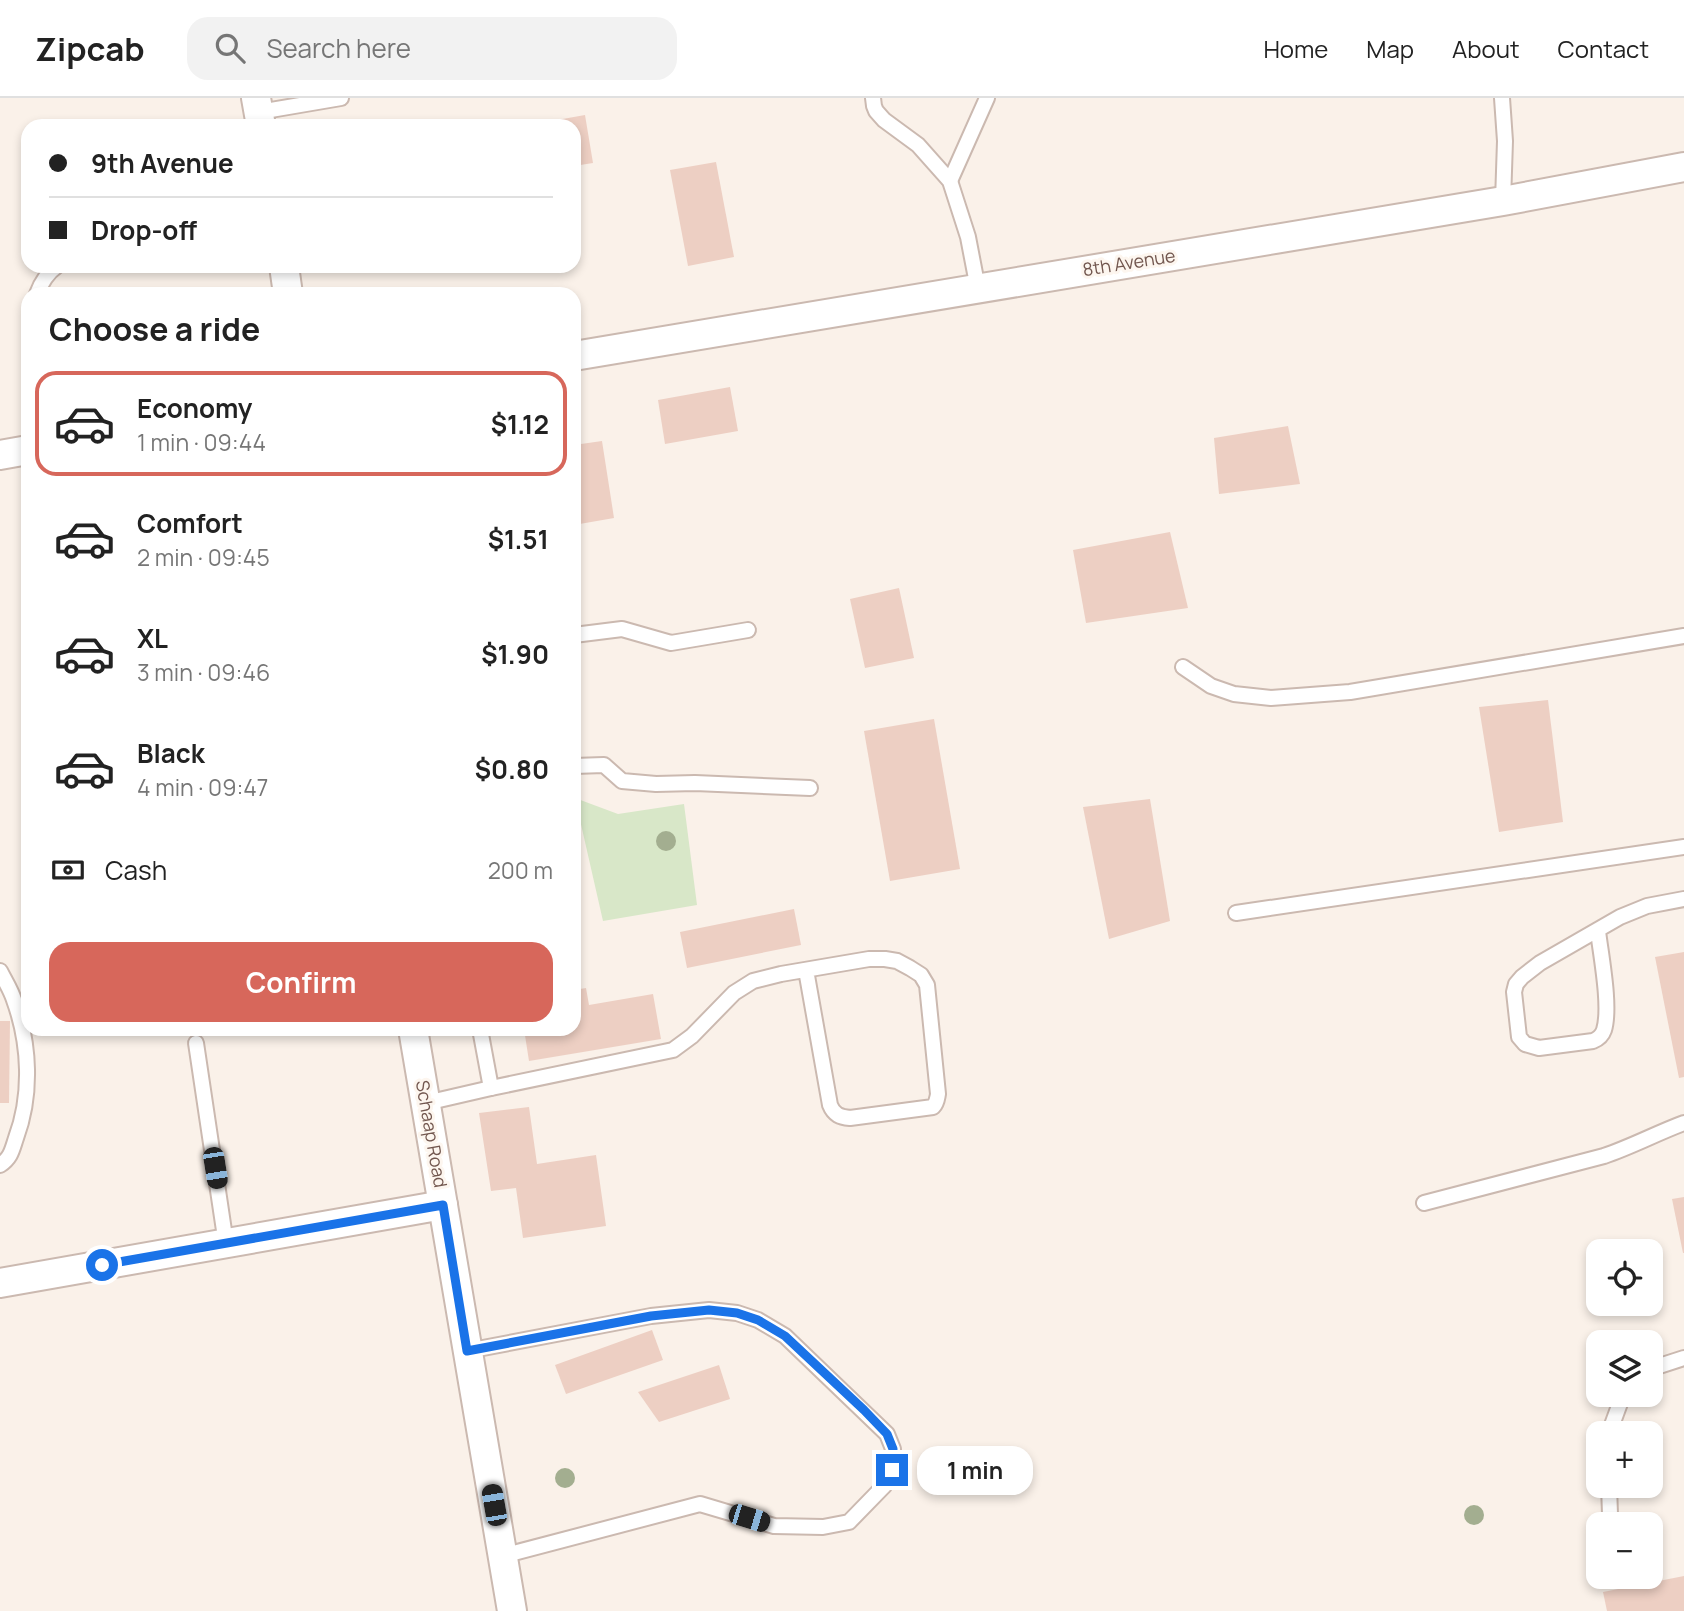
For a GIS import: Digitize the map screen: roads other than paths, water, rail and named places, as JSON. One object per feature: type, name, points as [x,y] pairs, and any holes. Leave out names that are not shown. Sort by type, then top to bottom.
[{"type":"street","name":"8th Avenue","points":[[581,355],[1503,201],[1684,167]]},
{"type":"street","points":[[0,455],[21,451]]},
{"type":"street","name":"Schaap Road","points":[[414,1036],[512,1611]]},
{"type":"street","points":[[0,1283],[443,1205]]},
{"type":"lane","points":[[259,112],[341,98]]},
{"type":"lane","points":[[873,98],[876,111],[884,120],[918,145],[950,181],[968,237],[978,289]]},
{"type":"lane","points":[[950,181],[987,98]]},
{"type":"lane","points":[[1503,98],[1503,201]]},
{"type":"lane","points":[[581,634],[622,629],[670,643],[748,630]]},
{"type":"lane","points":[[1183,667],[1211,686],[1234,694],[1270,698],[1350,692],[1684,636]]},
{"type":"lane","points":[[581,766],[604,765],[622,781],[810,788]]},
{"type":"lane","points":[[1236,914],[1684,848]]},
{"type":"lane","points":[[1598,931],[1606,999],[1605,1027],[1601,1037],[1593,1041],[1539,1048],[1525,1044],[1519,1037],[1514,992],[1522,977],[1540,963],[1620,918],[1647,906],[1684,899]]},
{"type":"lane","points":[[426,1103],[673,1050],[692,1036],[734,993],[753,981],[781,974],[869,959],[885,959],[897,961],[921,975],[927,985],[938,1094],[933,1107],[850,1118],[840,1117],[834,1112],[830,1105],[806,970]]},
{"type":"lane","points":[[0,971],[14,1000],[21,1027]]},
{"type":"lane","points":[[0,1165],[8,1160],[22,1122],[28,1076],[23,1036]]},
{"type":"lane","points":[[481,1036],[491,1088]]},
{"type":"lane","points":[[195,1043],[226,1244]]},
{"type":"lane","points":[[1424,1203],[1604,1156],[1684,1123]]},
{"type":"lane","points":[[467,1351],[651,1316],[709,1310],[737,1313],[758,1320],[785,1336],[887,1434],[893,1449],[892,1470],[884,1486],[849,1522],[823,1527],[774,1526],[699,1503],[502,1556]]},
{"type":"lane","points":[[1663,1364],[1684,1358]]}]
